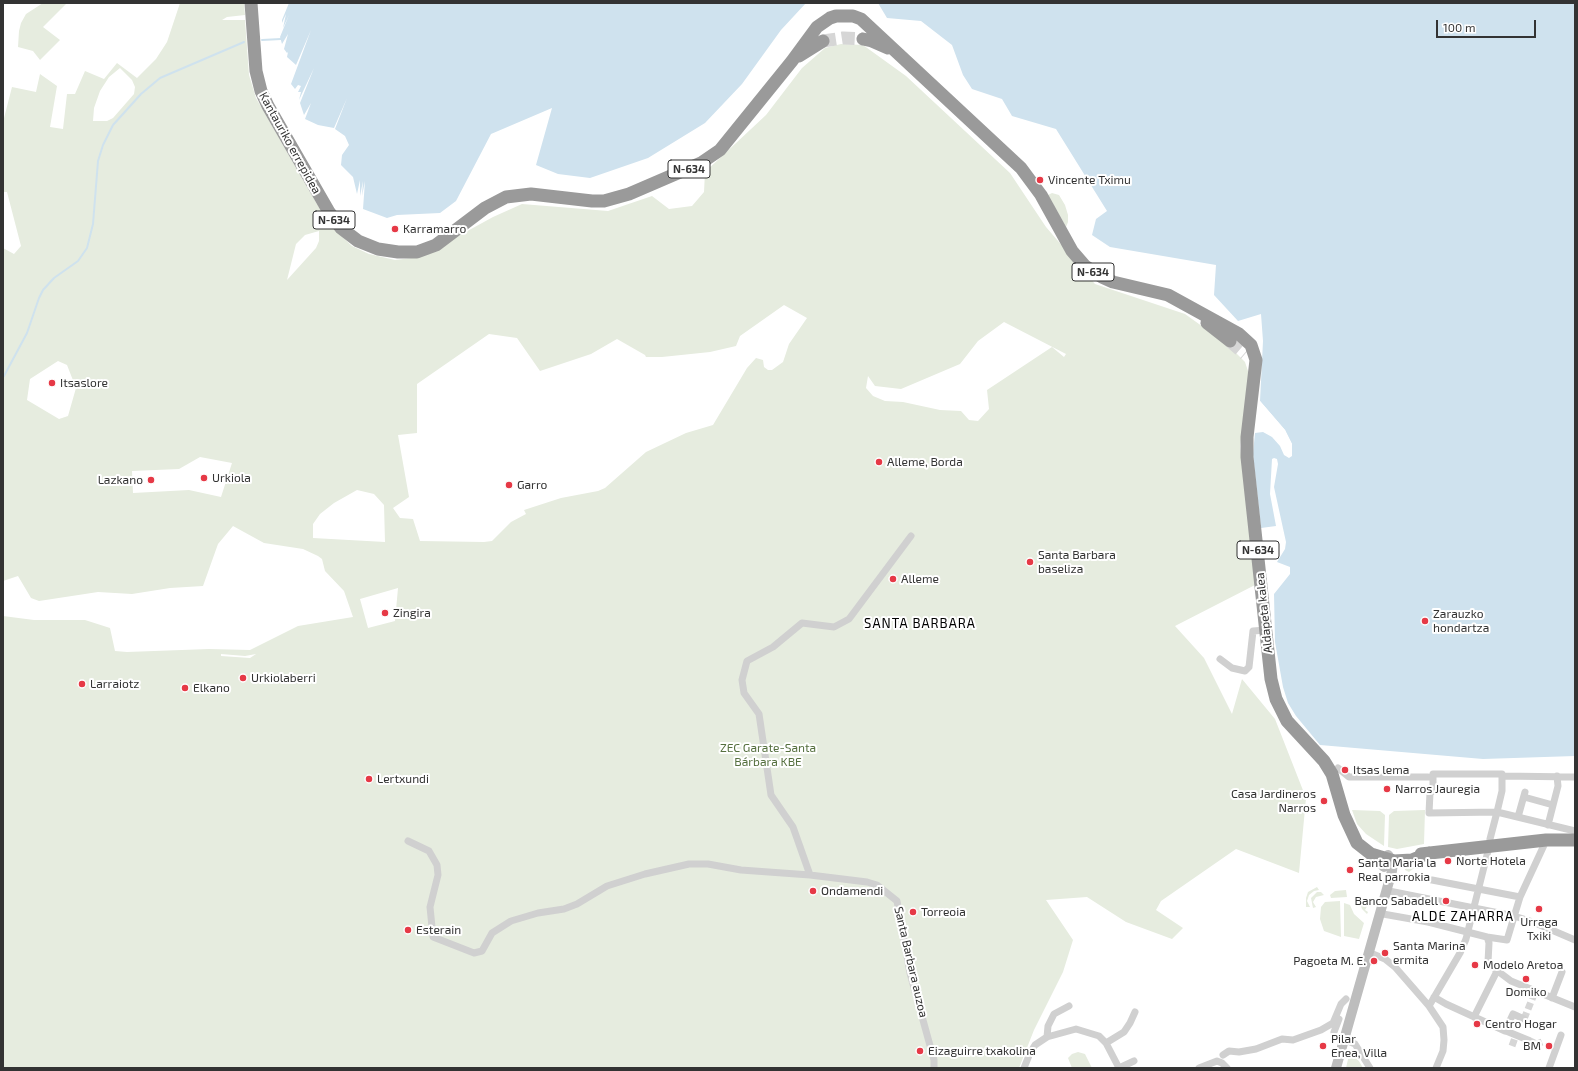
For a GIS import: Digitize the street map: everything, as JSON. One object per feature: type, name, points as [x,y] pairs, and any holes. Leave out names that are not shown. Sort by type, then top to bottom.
[{"type":"highway","name":"Kantauriko errepidea","points":[[251,3],[256,71],[260,88],[268,106],[329,212],[339,226],[362,243],[391,252],[417,252],[436,245],[485,208],[506,197],[531,194],[592,201],[610,200],[629,194],[702,163],[720,150],[792,61]]},
{"type":"highway","name":"N-634","points":[[792,61],[817,27],[830,18],[843,16],[861,18],[1021,168],[1041,195],[1072,251],[1085,266],[1102,277],[1158,292],[1216,321],[1248,342],[1254,349],[1256,360],[1255,377]]},
{"type":"highway","name":"N-634","points":[[863,39],[872,41],[902,56]]},
{"type":"highway","name":"N-634","points":[[792,61],[823,41]]},
{"type":"highway","name":"N-634","points":[[1182,303],[1230,341]]},
{"type":"highway","name":"N-634","points":[[1245,354],[1252,363],[1255,377]]},
{"type":"highway","name":"Aldapeta kalea","points":[[1255,377],[1247,437],[1247,457],[1272,686],[1279,706],[1287,721],[1324,761],[1332,774],[1349,828]]},
{"type":"highway","name":"N-634","points":[[1349,828],[1357,843],[1389,864]]},
{"type":"highway","name":"N-634","points":[[1349,828],[1372,846],[1389,864]]},
{"type":"highway","name":"N-634","points":[[1389,864],[1399,855],[1421,856],[1546,840],[1575,840]]},
{"type":"main road","points":[[1336,1068],[1350,1000],[1368,952],[1389,864],[1421,856]]},
{"type":"street","points":[[810,875],[794,828],[771,796],[759,714],[744,693],[742,680],[747,661],[773,647],[802,623],[834,627],[849,619],[911,536]]},
{"type":"street","points":[[1220,659],[1232,668],[1245,671],[1248,667],[1253,631],[1266,630]]},
{"type":"street","points":[[1338,768],[1349,777],[1428,777]]},
{"type":"street","points":[[1575,777],[1502,776],[1502,774],[1433,774],[1433,791],[1430,793],[1429,813],[1497,812],[1575,831]]},
{"type":"street","points":[[1490,839],[1502,791],[1502,776]]},
{"type":"street","points":[[1548,825],[1558,786],[1558,776]]},
{"type":"street","points":[[1518,817],[1524,794],[1553,805]]},
{"type":"street","name":"Santa Barbara auzoa","points":[[408,840],[429,851],[437,865],[438,875],[430,908],[434,937],[474,953],[482,951],[492,933],[511,921],[538,912],[564,909],[577,904],[608,886],[645,874],[698,864],[741,870],[810,875],[867,882],[877,885],[897,902],[910,973],[934,1060],[934,1068]]},
{"type":"street","points":[[1383,914],[1506,940],[1520,897],[1545,843]]},
{"type":"street","points":[[1428,1006],[1460,953],[1475,908],[1488,851]]},
{"type":"street","points":[[1432,880],[1480,888],[1520,897]]},
{"type":"street","points":[[1389,891],[1514,916],[1533,922],[1575,940]]},
{"type":"street","points":[[1488,937],[1488,962],[1497,971],[1511,981],[1574,1006]]},
{"type":"street","points":[[1368,952],[1385,960],[1395,967],[1428,1006],[1443,1027],[1443,1051],[1436,1068]]},
{"type":"street","points":[[1474,1017],[1497,971]]},
{"type":"street","points":[[1552,998],[1562,972]]},
{"type":"street","points":[[1434,997],[1474,1017],[1528,1040]]},
{"type":"street","points":[[1334,1032],[1350,1000]]},
{"type":"street","points":[[1223,1055],[1230,1051],[1239,1052],[1282,1039],[1293,1040],[1321,1030],[1333,1023],[1341,1004],[1350,1000]]},
{"type":"street","points":[[1047,1038],[1048,1026],[1054,1014],[1069,1006]]},
{"type":"street","points":[[1106,1043],[1124,1032],[1130,1023],[1134,1012]]},
{"type":"street","points":[[1505,1031],[1513,1014],[1524,1019]]},
{"type":"street","points":[[1024,1068],[1032,1049],[1047,1038],[1076,1029],[1099,1036],[1106,1043],[1119,1068],[1134,1061]]},
{"type":"street","points":[[1549,1068],[1561,1035]]},
{"type":"street","points":[[1343,1039],[1355,1044],[1370,1068]]},
{"type":"street","points":[[1199,1068],[1217,1061],[1222,1063],[1227,1068]]},
{"type":"green space","points":[[43,3],[67,3],[43,27],[60,40],[40,60],[33,51],[18,47],[19,31],[26,14]]},
{"type":"green space","name":"ZEC Garate-Santa Bárbara KBE","points":[[180,3],[244,3],[245,15],[227,17],[222,20],[245,20],[249,75],[256,98],[317,204],[333,228],[352,246],[369,254],[395,260],[420,257],[493,217],[522,204],[608,211],[652,196],[669,209],[692,206],[704,192],[705,172],[766,115],[802,68],[825,48],[841,44],[863,45],[906,76],[1010,173],[1046,227],[1095,284],[1185,314],[1227,344],[1245,362],[1250,377],[1240,446],[1255,585],[1175,626],[1204,658],[1232,714],[1242,679],[1275,719],[1306,798],[1299,873],[1236,849],[1161,901],[1156,910],[1183,928],[1172,939],[1126,922],[1087,897],[1046,900],[1073,940],[1063,972],[1034,1030],[1019,1068],[3,1068],[3,616],[34,620],[85,620],[110,628],[115,651],[127,652],[209,649],[250,650],[298,626],[353,617],[344,591],[325,571],[322,559],[303,549],[264,543],[233,526],[218,544],[203,586],[170,588],[132,594],[98,592],[39,601],[31,598],[18,576],[3,581],[3,248],[14,254],[21,246],[7,192],[3,192],[3,122],[12,87],[36,92],[40,74],[57,86],[50,127],[63,129],[67,94],[75,94],[85,71],[104,79],[117,63],[137,78],[156,59],[167,42]],"holes":[[[120,68],[132,80],[135,87],[134,94],[113,118],[107,121],[93,121],[94,108],[100,91],[109,77]],[[319,231],[319,241],[316,248],[287,280],[296,244],[305,235]],[[784,305],[807,318],[789,344],[783,362],[772,370],[768,370],[764,367],[763,360],[756,358],[747,368],[713,425],[686,433],[646,452],[605,488],[598,491],[561,498],[524,510],[526,514],[511,522],[492,541],[420,541],[413,519],[400,518],[393,508],[409,497],[398,435],[417,433],[417,384],[489,334],[517,338],[540,371],[591,354],[617,339],[646,357],[662,357],[710,352],[736,346],[740,336]],[[1004,322],[1066,354],[1064,357],[1052,347],[987,390],[989,409],[978,421],[969,420],[961,411],[940,410],[903,402],[885,401],[873,396],[866,388],[868,376],[875,386],[901,389],[960,364],[978,341]],[[58,361],[67,365],[76,388],[68,416],[59,419],[27,400],[30,379]],[[200,457],[232,463],[221,497],[189,490],[133,493],[132,471],[179,469]],[[357,490],[374,494],[384,505],[385,542],[313,538],[313,524],[320,514],[334,503]],[[398,588],[395,621],[368,628],[360,599]],[[221,654],[245,656],[256,654],[250,658],[221,656]]]},
{"type":"green space","points":[[1052,193],[1059,195],[1065,205],[1068,215],[1066,227],[1048,195]]},
{"type":"green space","points":[[1352,810],[1380,811],[1385,815],[1384,846],[1366,834],[1357,824]]},
{"type":"green space","points":[[1425,810],[1424,844],[1397,849],[1388,847],[1389,815],[1394,811]]},
{"type":"green space","points":[[1423,861],[1422,868],[1413,869],[1409,872],[1405,870],[1405,868],[1412,864]]},
{"type":"green space","points":[[1317,887],[1319,890],[1314,891],[1309,895],[1307,901],[1310,907],[1306,907],[1308,892]]},
{"type":"green space","points":[[1346,890],[1347,897],[1331,898],[1330,895],[1335,891]]},
{"type":"green space","points":[[1317,892],[1321,892],[1324,895],[1316,897],[1313,902],[1316,907],[1313,908],[1311,898]]},
{"type":"green space","points":[[1364,899],[1369,903],[1365,910],[1368,912],[1367,914],[1362,909],[1359,901]]},
{"type":"green space","points":[[1340,901],[1341,937],[1324,931],[1320,919],[1321,907],[1325,902]]},
{"type":"green space","points":[[1344,903],[1350,905],[1354,914],[1364,923],[1359,939],[1344,936]]},
{"type":"green space","points":[[1078,1052],[1085,1054],[1092,1068],[1072,1068],[1068,1058],[1072,1054]]},
{"type":"green space","points":[[1352,1054],[1356,1056],[1363,1068],[1346,1068],[1349,1055]]},
{"type":"water","points":[[289,3],[806,3],[781,30],[742,84],[705,123],[648,158],[590,178],[558,174],[536,165],[552,108],[491,134],[456,201],[440,213],[397,215],[387,218],[363,209],[365,181],[362,196],[363,181],[360,196],[360,180],[357,194],[353,177],[341,165],[342,155],[349,145],[345,136],[335,129],[347,98],[334,128],[318,125],[305,119],[311,103],[304,115],[300,103],[314,68],[299,100],[301,92],[298,92],[301,86],[298,85],[295,89],[291,84],[311,30],[296,65],[287,57],[288,52],[287,53],[284,49],[288,34],[282,44],[280,37],[289,15],[283,28],[286,14],[282,23],[282,20]]},
{"type":"water","points":[[878,3],[1575,3],[1575,756],[1483,759],[1320,745],[1296,716],[1288,703],[1283,687],[1275,642],[1274,594],[1290,574],[1290,567],[1277,562],[1285,549],[1286,542],[1274,487],[1278,464],[1277,459],[1274,458],[1272,459],[1270,494],[1276,526],[1261,528],[1253,454],[1255,433],[1263,432],[1272,437],[1280,446],[1284,455],[1289,458],[1292,456],[1292,444],[1285,430],[1260,401],[1263,341],[1261,314],[1238,321],[1214,295],[1216,265],[1110,247],[1092,235],[1096,219],[1107,211],[1056,129],[1012,116],[1002,99],[972,89],[963,75],[952,45],[921,21],[887,18]]},
{"type":"pier","points":[[1260,401],[1285,430],[1292,444],[1291,450],[1283,431],[1260,404]]},
{"type":"waterway","points":[[262,40],[281,39]]},
{"type":"waterway","points":[[4,376],[27,333],[43,290],[54,278],[78,261],[87,248],[93,224],[98,161],[103,145],[113,125],[141,94],[160,78],[244,42]]},
{"type":"tunnel","points":[[823,41],[843,38],[863,39]]},
{"type":"tunnel","points":[[1230,341],[1245,354]]},
{"type":"tunnel","points":[[1524,1019],[1535,992]]},
{"type":"tunnel","points":[[1512,1046],[1516,1035]]},
{"type":"tunnel","points":[[1528,1040],[1537,1044],[1542,1042]]},
{"type":"place","name":"Vincente Tximu","points":[[1040,180]]},
{"type":"place","name":"Karramarro","points":[[395,229]]},
{"type":"place","name":"Itsaslore","points":[[52,383]]},
{"type":"place","name":"Alleme, Borda","points":[[879,462]]},
{"type":"place","name":"Urkiola","points":[[204,478]]},
{"type":"place","name":"Lazkano","points":[[151,480]]},
{"type":"place","name":"Garro","points":[[509,485]]},
{"type":"place","name":"Santa Barbara baseliza","points":[[1030,562]]},
{"type":"place","name":"Alleme","points":[[893,579]]},
{"type":"place","name":"Zingira","points":[[385,613]]},
{"type":"place","name":"Zarauzko hondartza","points":[[1425,621]]},
{"type":"place","name":"Urkiolaberri","points":[[243,678]]},
{"type":"place","name":"Larraiotz","points":[[82,684]]},
{"type":"place","name":"Elkano","points":[[185,688]]},
{"type":"place","name":"Itsas lema","points":[[1345,770]]},
{"type":"place","name":"Lertxundi","points":[[369,779]]},
{"type":"place","name":"Narros Jauregia","points":[[1387,789]]},
{"type":"place","name":"Casa Jardineros Narros","points":[[1324,801]]},
{"type":"place","name":"Norte Hotela","points":[[1448,861]]},
{"type":"place","name":"Santa Maria la Real parrokia","points":[[1350,870]]},
{"type":"place","name":"Ondamendi","points":[[813,891]]},
{"type":"place","name":"Banco Sabadell","points":[[1446,901]]},
{"type":"place","name":"Urraga Txiki","points":[[1539,909]]},
{"type":"place","name":"Torreoia","points":[[913,912]]},
{"type":"place","name":"Esterain","points":[[408,930]]},
{"type":"place","name":"Santa Marina ermita","points":[[1385,953]]},
{"type":"place","name":"Pagoeta M. E.","points":[[1374,961]]},
{"type":"place","name":"Modelo Aretoa","points":[[1475,965]]},
{"type":"place","name":"Domiko","points":[[1526,979]]},
{"type":"place","name":"Centro Hogar","points":[[1477,1024]]},
{"type":"place","name":"Pilar Enea, Villa","points":[[1323,1046]]},
{"type":"place","name":"BM","points":[[1549,1046]]},
{"type":"place","name":"Eizaguirre txakolina","points":[[920,1051]]},
{"type":"district","name":"SANTA BARBARA","points":[[920,624]]},
{"type":"district","name":"ALDE ZAHARRA","points":[[1463,917]]}]
